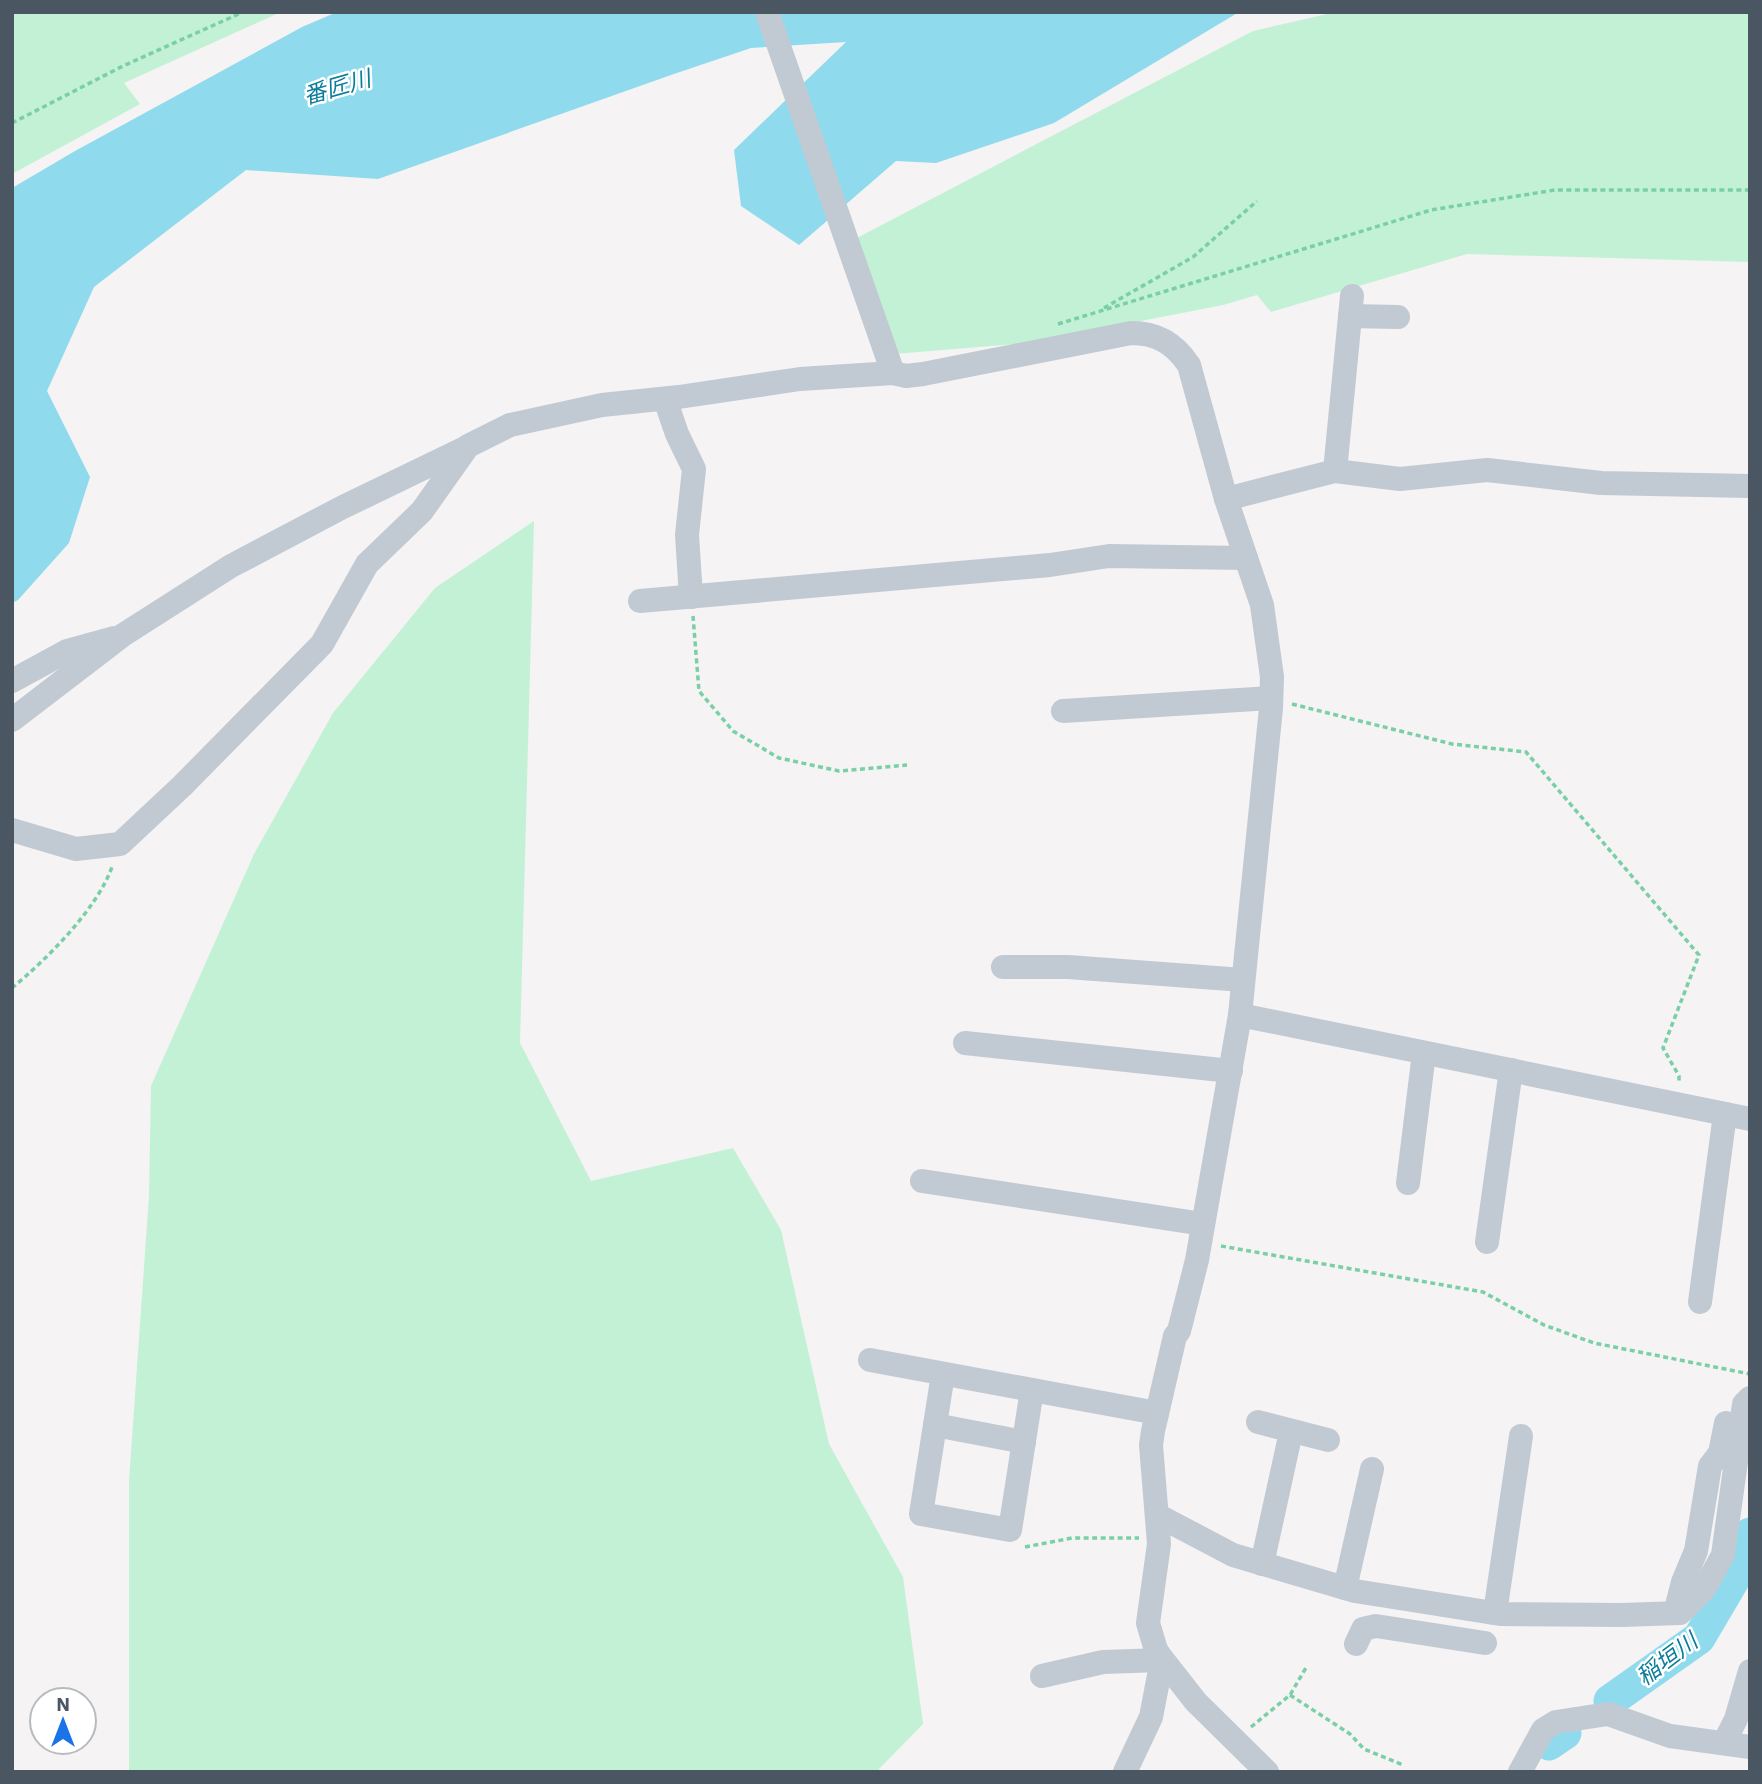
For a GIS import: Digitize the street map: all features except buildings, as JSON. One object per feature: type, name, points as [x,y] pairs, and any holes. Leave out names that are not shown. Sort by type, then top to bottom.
[{"type":"street","points":[[767,12],[893,373]]},
{"type":"street","points":[[1335,471],[1351,306],[1398,317]]},
{"type":"street","points":[[12,720],[123,635],[231,566],[510,425],[602,405],[665,399],[800,379],[893,373],[906,376],[923,374],[1131,332],[1143,332],[1164,339],[1189,365],[1226,499],[1262,605],[1268,642],[1271,698],[1240,1015],[1202,1233],[1151,1445],[1158,1526],[1148,1623],[1159,1655],[1196,1702],[1268,1772]]},
{"type":"street","points":[[665,399],[677,435],[694,469],[687,536],[691,597]]},
{"type":"street","points":[[12,830],[76,849],[120,844],[182,786],[322,644],[367,564],[422,511],[468,446]]},
{"type":"street","points":[[1226,499],[1335,471],[1400,479],[1487,470],[1601,483],[1750,485]]},
{"type":"street","points":[[640,601],[1050,565],[1109,556],[1246,558]]},
{"type":"street","points":[[12,681],[67,650],[123,635]]},
{"type":"street","points":[[1063,711],[1271,698]]},
{"type":"street","points":[[1003,967],[1068,967],[1243,980]]},
{"type":"street","points":[[1240,1015],[1750,1119]]},
{"type":"street","points":[[965,1043],[1231,1071]]},
{"type":"street","points":[[1408,1183],[1424,1053]]},
{"type":"street","points":[[1487,1242],[1511,1070]]},
{"type":"street","points":[[1700,1302],[1725,1114]]},
{"type":"street","points":[[922,1181],[1202,1233]]},
{"type":"street","points":[[870,1360],[1157,1413]]},
{"type":"street","points":[[943,1374],[921,1514],[1010,1530],[1032,1390]]},
{"type":"street","points":[[1158,1526],[1262,1564],[1345,1588],[1388,1597],[1494,1613],[1622,1615],[1680,1612],[1704,1589],[1723,1555],[1744,1404],[1750,1398]]},
{"type":"street","points":[[1675,1613],[1682,1582],[1696,1551],[1710,1466],[1720,1453],[1727,1416]]},
{"type":"street","points":[[1258,1422],[1328,1440]]},
{"type":"street","points":[[935,1425],[1024,1442]]},
{"type":"street","points":[[1262,1564],[1291,1432]]},
{"type":"street","points":[[1494,1613],[1521,1436]]},
{"type":"street","points":[[1345,1588],[1371,1469]]},
{"type":"street","points":[[1386,1628],[1388,1597]]},
{"type":"street","points":[[1356,1644],[1363,1629],[1376,1626],[1485,1643]]},
{"type":"street","points":[[1042,1676],[1103,1662],[1159,1655]]},
{"type":"street","points":[[1125,1772],[1151,1717],[1159,1655]]},
{"type":"street","points":[[1724,1743],[1737,1719],[1750,1671]]},
{"type":"street","points":[[1520,1772],[1543,1730],[1556,1722],[1608,1714],[1670,1736],[1750,1747]]},
{"type":"path","points":[[12,123],[123,66],[243,12]]},
{"type":"path","points":[[1047,327],[1430,210],[1555,190],[1750,190]]},
{"type":"path","points":[[1096,312],[1193,257],[1256,201]]},
{"type":"path","points":[[691,597],[699,691],[733,731],[779,758],[839,771],[907,765]]},
{"type":"path","points":[[1271,698],[1452,744],[1526,752],[1699,955],[1663,1048],[1679,1076],[1677,1104]]},
{"type":"path","points":[[12,988],[45,960],[105,887],[120,844]]},
{"type":"path","points":[[1202,1233],[1483,1292],[1544,1325],[1594,1343],[1750,1374]]},
{"type":"path","points":[[1015,1549],[1158,1526]]},
{"type":"path","points":[[1236,1740],[1290,1695],[1307,1666]]},
{"type":"path","points":[[1290,1695],[1350,1734],[1364,1749],[1403,1765]]},
{"type":"green space","points":[[12,12],[281,12],[124,83],[140,104],[12,174]]},
{"type":"green space","points":[[1336,12],[1750,12],[1750,262],[1467,254],[1271,312],[1257,295],[1223,305],[1028,343],[894,354],[855,239],[1253,31]]},
{"type":"green space","points":[[534,521],[520,1043],[591,1181],[733,1148],[781,1230],[829,1444],[903,1577],[923,1724],[876,1772],[129,1772],[129,1481],[149,1196],[151,1086],[254,854],[333,713],[435,588]]},
{"type":"water","name":"番匠川","points":[[337,12],[1239,12],[1054,123],[936,163],[896,161],[799,245],[741,206],[734,150],[846,42],[751,48],[378,179],[246,170],[94,287],[47,391],[90,477],[69,543],[18,600],[12,603],[12,188],[302,27]]},
{"type":"waterway","name":"稲垣川","points":[[1610,1701],[1699,1638],[1742,1565],[1750,1534]]},
{"type":"waterway","name":"稲垣川","points":[[1549,1744],[1565,1733]]}]
